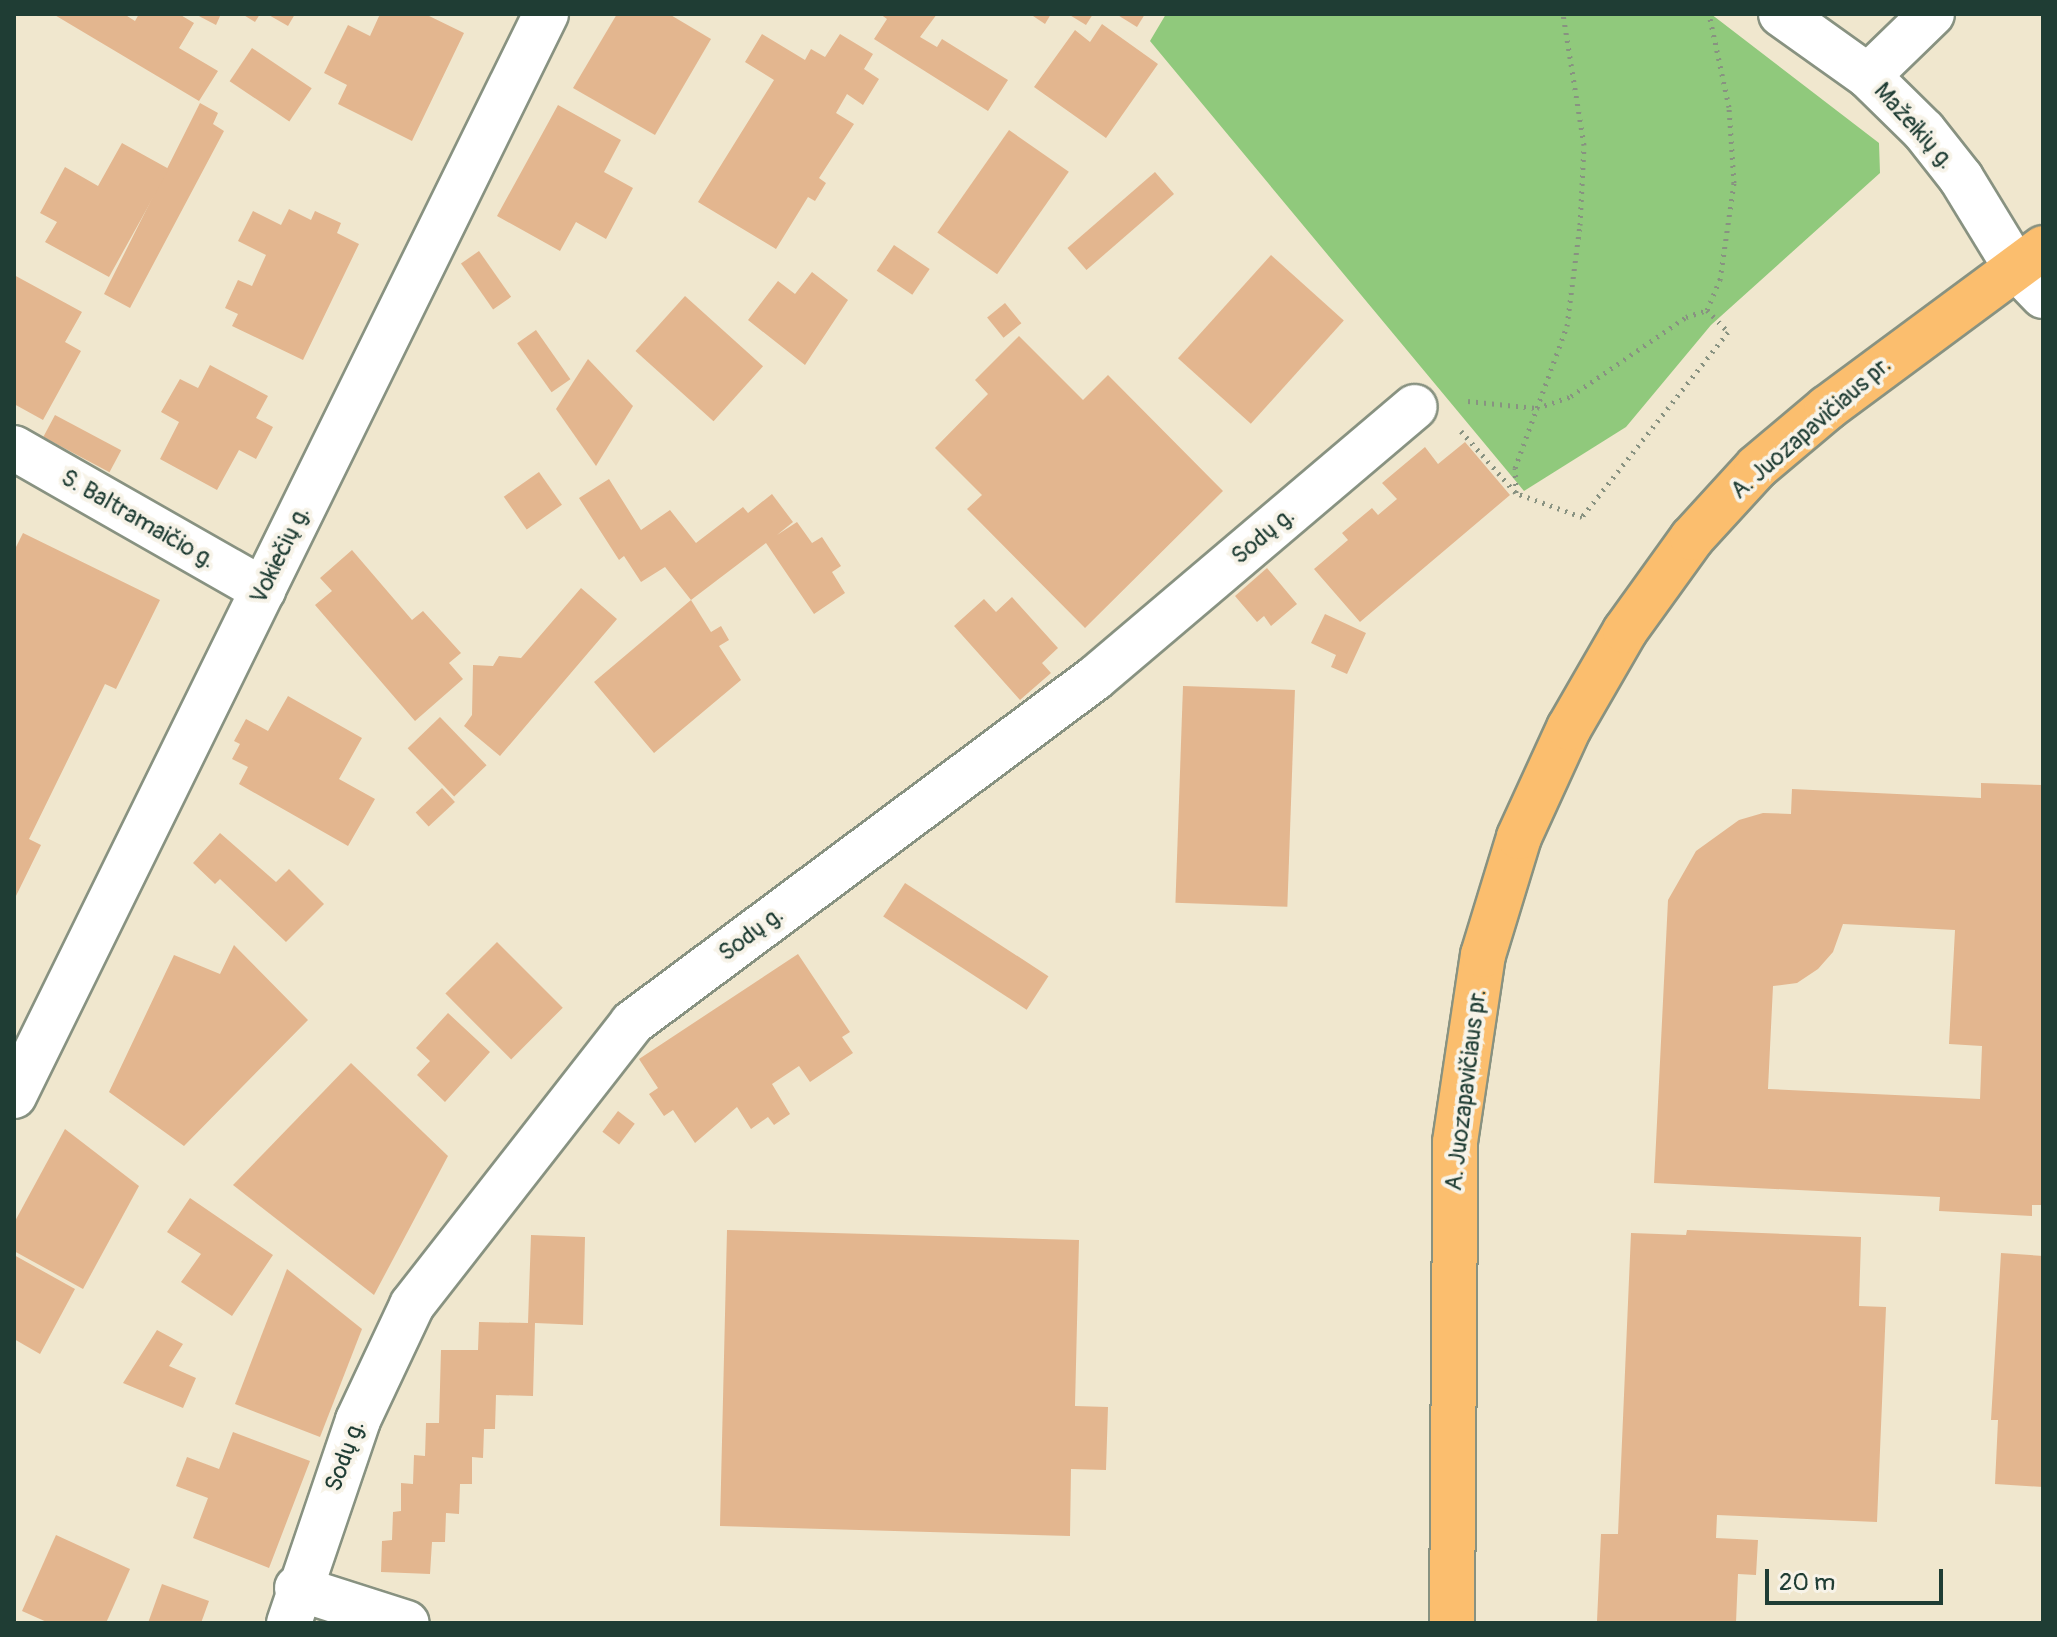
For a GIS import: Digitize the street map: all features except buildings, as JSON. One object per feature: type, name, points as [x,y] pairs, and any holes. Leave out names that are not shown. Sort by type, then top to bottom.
[{"type":"main road","name":"A. Juozapavičiaus pr.","points":[[1452,1623],[1455,1142],[1483,955],[1519,837],[1569,728],[1625,631],[1692,538],[1757,467],[1827,408],[2034,271]]},
{"type":"street","name":"Vokiečių g.","points":[[14,1096],[546,14]]},
{"type":"street","name":"Mažeikių g.","points":[[1781,14],[1868,76],[1924,131],[2034,271]]},
{"type":"street","points":[[1868,76],[1932,14]]},
{"type":"street","name":"Sodų g.","points":[[293,1605],[358,1420],[412,1305],[632,1023],[1095,678],[1434,414]]},
{"type":"street","name":"S. Baltramaičio g.","points":[[14,448],[263,590]]},
{"type":"street","points":[[293,1605],[407,1623]]},
{"type":"path","points":[[1516,493],[1515,468],[1567,326],[1580,225],[1584,145],[1563,14]]},
{"type":"path","points":[[1467,401],[1537,408],[1571,396],[1686,317],[1707,310],[1720,280],[1734,183],[1729,107],[1709,14]]},
{"type":"path","points":[[1434,414],[1516,493],[1582,517],[1728,332],[1707,310]]},
{"type":"green space","points":[[1166,14],[1711,14],[1879,143],[1880,173],[1711,325],[1626,427],[1524,491],[1150,41]]}]
